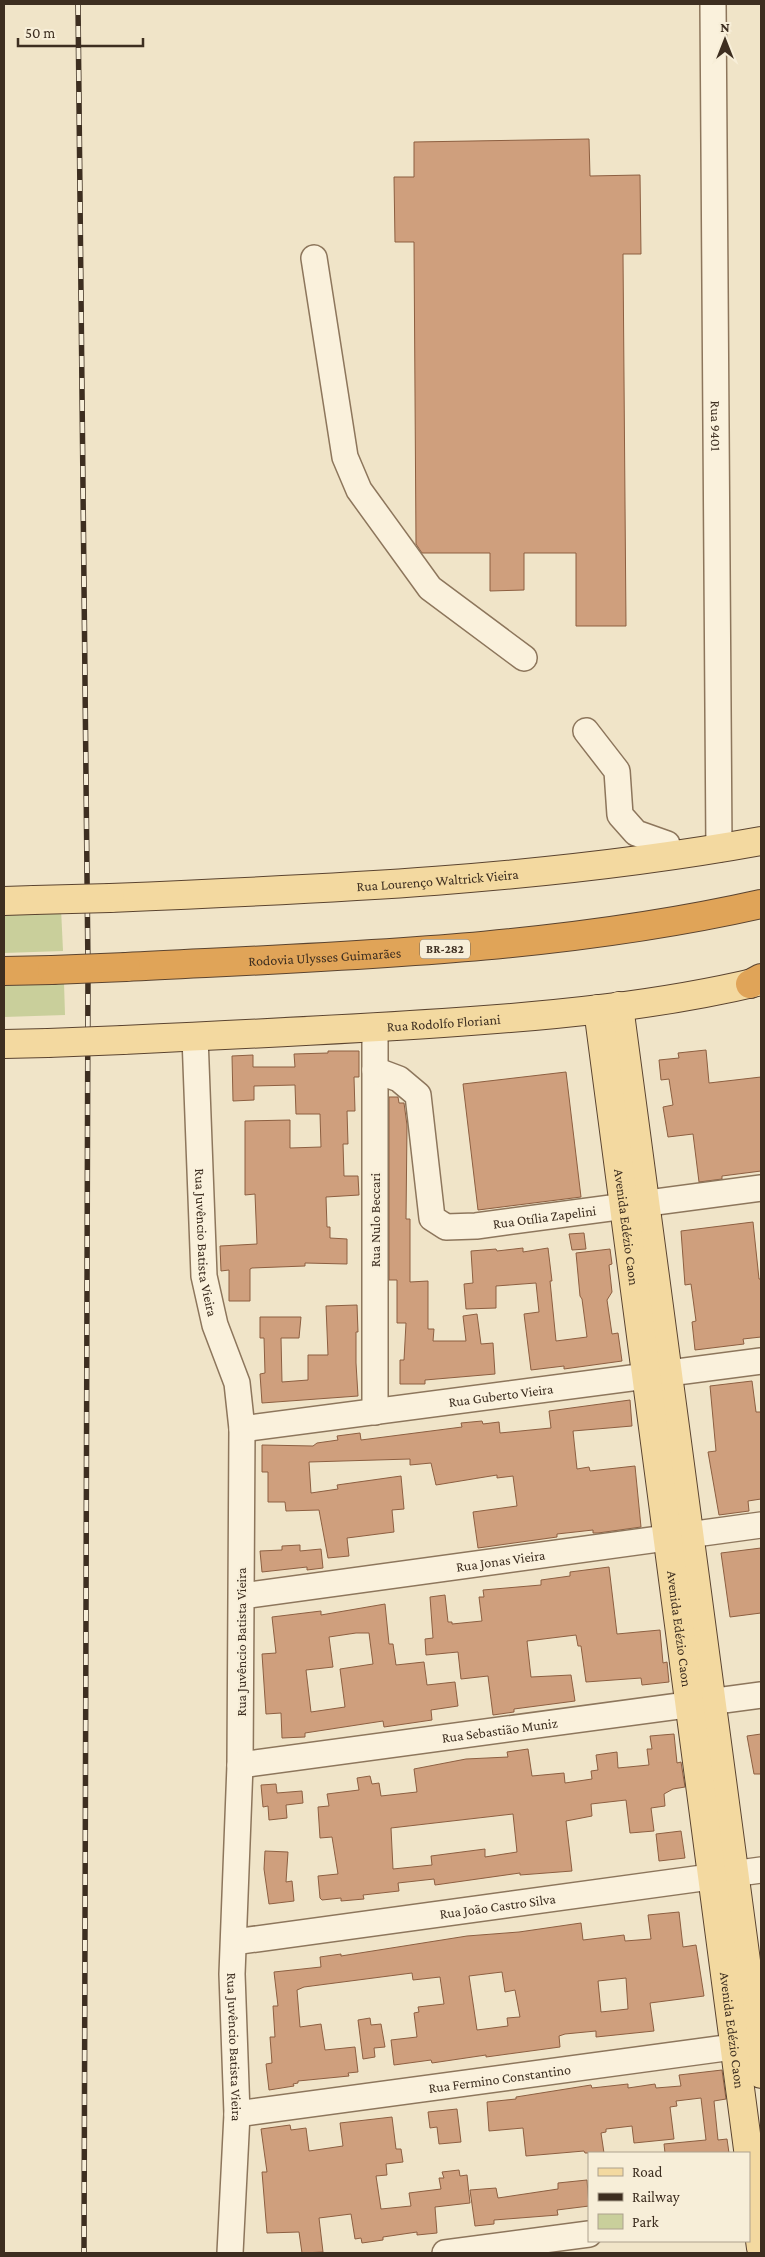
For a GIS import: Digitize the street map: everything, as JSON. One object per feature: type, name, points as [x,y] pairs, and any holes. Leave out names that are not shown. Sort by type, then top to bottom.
[{"type":"highway","name":"Rodovia Ulysses Guimarães","points":[[4,971],[126,967],[399,952],[535,942],[649,926],[761,904]]},
{"type":"main road","name":"Rua Lourenço Waltrick Vieira","points":[[4,901],[340,888],[508,875],[719,849],[761,841]]},
{"type":"main road","name":"Rua Rodolfo Floriani","points":[[4,1044],[375,1028],[609,1008],[758,981]]},
{"type":"main road","name":"Avenida Edézio Caon","points":[[609,1008],[723,1875],[751,2045],[756,2212],[761,2248]]},
{"type":"main road","name":"Avenida Edézio Caon","points":[[751,2045],[761,2074]]},
{"type":"street","name":"Rua 9401","points":[[714,4],[719,849]]},
{"type":"street","points":[[314,258],[345,457],[359,490],[430,588],[524,658]]},
{"type":"street","points":[[586,731],[617,771],[620,815],[636,833],[667,844]]},
{"type":"street","name":"Rua Nulo Beccari","points":[[375,1028],[375,1412]]},
{"type":"street","name":"Rua Juvêncio Batista Vieira","points":[[195,1037],[204,1276],[215,1325],[237,1383],[242,1429],[240,1765],[232,1993],[237,2114],[230,2253]]},
{"type":"street","name":"Rua Otília Zapelini","points":[[375,1070],[399,1079],[418,1095],[432,1218],[446,1227],[476,1226],[761,1188]]},
{"type":"street","name":"Rua Guberto Vieira","points":[[242,1429],[761,1361]]},
{"type":"street","name":"Rua Jonas Vieira","points":[[242,1596],[761,1525]]},
{"type":"street","name":"Rua Sebastião Muniz","points":[[240,1765],[761,1695]]},
{"type":"street","name":"Rua João Castro Silva","points":[[234,1942],[761,1870]]},
{"type":"street","name":"Rua Fermino Constantino","points":[[237,2114],[751,2045]]},
{"type":"street","points":[[446,2253],[588,2234]]},
{"type":"green space","points":[[61,908],[63,951],[4,953],[4,910]]},
{"type":"green space","points":[[64,982],[65,1015],[4,1017],[4,985]]},
{"type":"building","points":[[589,139],[590,176],[640,175],[641,254],[623,254],[626,626],[576,626],[576,553],[524,553],[524,590],[490,591],[490,553],[422,553],[416,544],[414,242],[395,242],[394,177],[414,177],[414,142]]},
{"type":"building","points":[[706,1050],[709,1083],[761,1077],[761,1171],[722,1176],[722,1179],[699,1182],[693,1134],[668,1137],[663,1107],[673,1105],[669,1079],[661,1080],[659,1060],[679,1058],[678,1053]]},
{"type":"building","points":[[328,1051],[359,1051],[359,1077],[354,1077],[355,1111],[347,1111],[348,1144],[343,1144],[344,1176],[358,1176],[359,1195],[326,1197],[327,1227],[330,1227],[330,1238],[347,1239],[347,1264],[305,1263],[305,1266],[252,1268],[250,1269],[250,1301],[229,1301],[229,1270],[221,1271],[220,1246],[257,1244],[255,1194],[245,1195],[245,1121],[290,1120],[290,1148],[321,1147],[320,1114],[296,1114],[295,1085],[254,1086],[254,1100],[233,1101],[232,1056],[253,1055],[253,1067],[295,1067],[294,1054],[328,1053]]},
{"type":"building","points":[[566,1072],[581,1197],[478,1210],[463,1084]]},
{"type":"building","points":[[389,1097],[398,1097],[399,1103],[404,1103],[407,1125],[406,1219],[410,1219],[410,1282],[428,1281],[428,1329],[434,1329],[433,1341],[466,1341],[463,1316],[477,1314],[481,1344],[493,1343],[495,1374],[425,1380],[425,1384],[400,1384],[400,1360],[404,1360],[406,1323],[397,1323],[397,1280],[389,1280]]},
{"type":"building","points":[[753,1222],[759,1279],[761,1279],[761,1337],[743,1339],[744,1344],[695,1350],[692,1322],[696,1321],[691,1284],[685,1285],[681,1231]]},
{"type":"building","points":[[584,1233],[586,1249],[572,1250],[569,1234]]},
{"type":"building","points":[[523,1248],[523,1252],[548,1248],[556,1341],[587,1337],[580,1296],[576,1253],[610,1249],[612,1264],[609,1265],[612,1292],[607,1300],[612,1334],[618,1333],[622,1361],[564,1369],[564,1366],[531,1370],[524,1314],[539,1312],[536,1283],[496,1286],[496,1308],[466,1309],[464,1284],[473,1283],[471,1251]]},
{"type":"building","points":[[357,1305],[356,1363],[358,1396],[262,1403],[260,1374],[265,1373],[264,1338],[260,1338],[260,1317],[301,1317],[299,1338],[281,1338],[282,1382],[308,1380],[308,1355],[328,1355],[326,1306]]},
{"type":"building","points":[[752,1381],[756,1412],[761,1412],[761,1499],[748,1501],[749,1511],[719,1515],[708,1452],[716,1451],[710,1386]]},
{"type":"building","points":[[630,1400],[632,1426],[573,1431],[577,1469],[589,1467],[590,1471],[635,1466],[641,1527],[598,1533],[593,1533],[593,1530],[557,1534],[557,1537],[478,1548],[473,1512],[517,1506],[513,1476],[497,1478],[497,1475],[436,1485],[431,1463],[410,1465],[410,1459],[309,1462],[311,1493],[338,1489],[337,1485],[401,1476],[404,1509],[392,1510],[394,1532],[347,1538],[349,1556],[328,1558],[319,1510],[286,1511],[285,1502],[268,1502],[268,1472],[262,1472],[262,1445],[313,1446],[317,1443],[338,1440],[337,1436],[360,1433],[361,1440],[462,1427],[461,1423],[482,1421],[483,1424],[499,1422],[500,1433],[551,1428],[549,1411]]},
{"type":"building","points":[[300,1545],[300,1551],[321,1549],[323,1568],[307,1570],[307,1567],[262,1572],[260,1551],[282,1550],[282,1546]]},
{"type":"building","points":[[761,1548],[761,1613],[730,1617],[721,1553]]},
{"type":"building","points":[[609,1567],[617,1634],[660,1630],[663,1663],[667,1662],[669,1682],[642,1685],[641,1678],[586,1682],[581,1646],[578,1646],[576,1635],[527,1641],[531,1677],[571,1675],[575,1701],[514,1709],[514,1712],[493,1715],[488,1676],[461,1679],[458,1652],[426,1655],[425,1639],[433,1638],[430,1597],[445,1595],[448,1622],[452,1622],[452,1624],[482,1621],[479,1597],[484,1597],[483,1590],[541,1585],[541,1580],[570,1576],[570,1572]]},
{"type":"building","points":[[385,1604],[389,1644],[393,1644],[396,1665],[424,1662],[427,1685],[455,1682],[458,1706],[431,1710],[432,1720],[384,1727],[383,1721],[305,1733],[305,1737],[282,1738],[281,1713],[266,1714],[262,1654],[276,1653],[272,1617],[321,1611],[321,1615]],"holes":[[[369,1633],[373,1664],[340,1669],[345,1707],[311,1712],[306,1670],[333,1667],[329,1637]]]},
{"type":"building","points":[[674,1734],[677,1763],[681,1762],[685,1787],[673,1789],[664,1794],[665,1806],[651,1808],[654,1831],[630,1833],[626,1800],[591,1804],[592,1816],[566,1821],[572,1871],[520,1875],[520,1873],[435,1885],[434,1879],[398,1883],[399,1891],[363,1895],[364,1899],[341,1901],[341,1898],[322,1900],[320,1898],[318,1876],[338,1874],[332,1837],[320,1838],[318,1807],[329,1806],[327,1794],[359,1790],[357,1778],[370,1776],[372,1784],[379,1783],[381,1796],[417,1792],[414,1769],[466,1759],[508,1757],[507,1752],[528,1749],[532,1776],[564,1773],[565,1783],[592,1779],[591,1771],[598,1770],[596,1755],[617,1752],[618,1768],[649,1765],[647,1749],[652,1749],[650,1736]],"holes":[[[513,1814],[517,1852],[485,1857],[485,1849],[431,1856],[432,1865],[393,1869],[391,1828]]]},
{"type":"building","points":[[761,1734],[761,1774],[754,1774],[747,1736]]},
{"type":"building","points":[[276,1784],[277,1793],[302,1791],[303,1803],[286,1805],[287,1818],[269,1820],[268,1806],[263,1807],[261,1785]]},
{"type":"building","points":[[681,1831],[685,1858],[659,1861],[656,1834]]},
{"type":"building","points":[[265,1851],[288,1852],[286,1882],[292,1881],[294,1901],[269,1904],[264,1869]]},
{"type":"building","points":[[679,1912],[683,1947],[696,1945],[704,1996],[650,2003],[654,2031],[596,2037],[596,2031],[565,2034],[559,2036],[560,2047],[432,2063],[431,2060],[394,2065],[391,2040],[417,2037],[414,2013],[419,2012],[418,2007],[444,2004],[440,1977],[413,1980],[412,1973],[304,1987],[297,1990],[300,2027],[321,2024],[325,2050],[355,2047],[358,2072],[348,2073],[349,2076],[298,2081],[298,2083],[293,2084],[294,2086],[269,2090],[266,2064],[272,2063],[270,2037],[275,2037],[273,2006],[278,2006],[274,1972],[321,1967],[320,1957],[341,1954],[341,1956],[467,1936],[519,1932],[581,1923],[583,1940],[624,1935],[625,1941],[651,1939],[648,1915]],"holes":[[[502,1972],[505,1992],[515,1990],[520,2017],[507,2018],[508,2026],[477,2030],[469,1976]],[[626,1978],[628,2009],[601,2012],[598,1981]]]},
{"type":"building","points":[[370,2018],[371,2025],[381,2024],[385,2047],[374,2048],[375,2057],[363,2059],[358,2020]]},
{"type":"building","points":[[722,2070],[726,2099],[714,2101],[718,2140],[727,2139],[729,2152],[665,2152],[664,2144],[706,2140],[701,2098],[676,2101],[677,2106],[670,2107],[674,2139],[634,2143],[632,2126],[606,2129],[606,2132],[601,2133],[604,2152],[585,2153],[584,2151],[526,2156],[523,2128],[489,2131],[487,2102],[516,2099],[516,2097],[591,2085],[592,2088],[628,2084],[628,2088],[655,2084],[656,2088],[681,2086],[679,2075]]},
{"type":"building","points":[[457,2109],[461,2142],[439,2144],[437,2127],[430,2128],[428,2112]]},
{"type":"building","points":[[392,2117],[396,2149],[401,2149],[403,2162],[386,2164],[387,2175],[376,2176],[381,2209],[411,2206],[409,2193],[441,2189],[439,2178],[444,2178],[442,2172],[459,2170],[460,2176],[467,2175],[470,2203],[435,2207],[437,2233],[417,2235],[417,2232],[383,2237],[383,2240],[362,2243],[361,2238],[355,2239],[351,2214],[319,2218],[323,2252],[302,2253],[299,2232],[267,2233],[262,2172],[267,2172],[261,2129],[290,2125],[291,2130],[306,2128],[309,2151],[343,2146],[340,2123]]},
{"type":"building","points":[[587,2180],[588,2206],[557,2210],[558,2215],[494,2220],[494,2224],[475,2226],[470,2190],[496,2188],[498,2198],[558,2189],[558,2183]]},
{"type":"railway","points":[[78,4],[88,971],[84,2253]]}]
